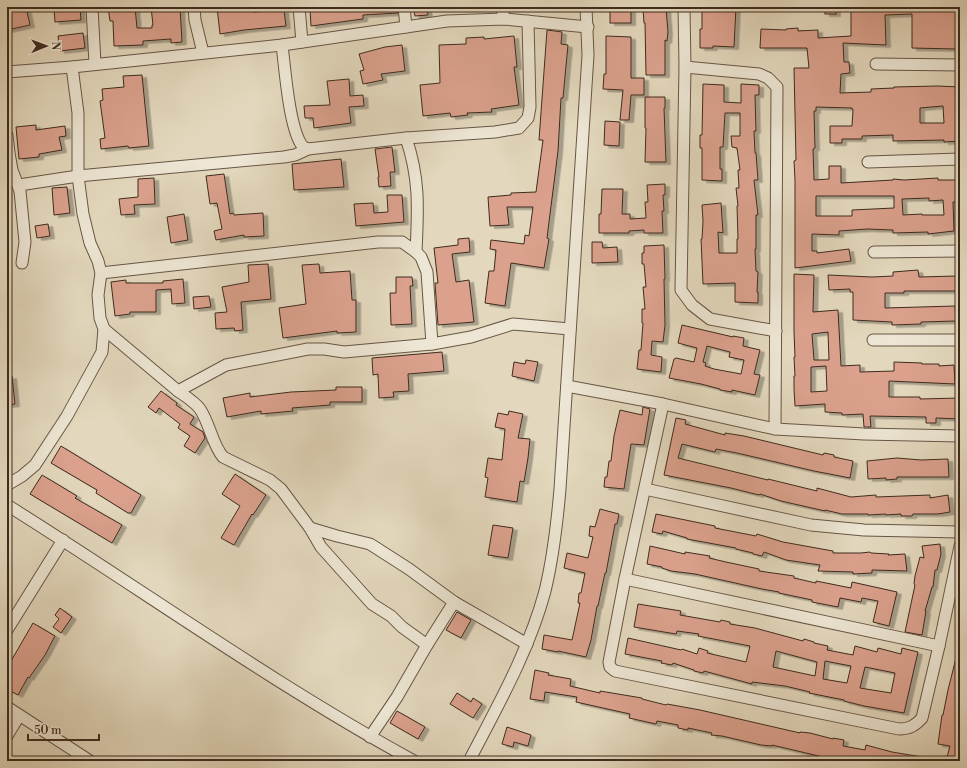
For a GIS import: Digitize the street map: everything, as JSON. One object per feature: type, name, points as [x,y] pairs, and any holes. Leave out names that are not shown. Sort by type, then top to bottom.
[{"type":"street","points":[[92,7],[95,64]]},
{"type":"street","points":[[194,7],[195,20],[203,53]]},
{"type":"street","points":[[299,7],[302,42]]},
{"type":"street","points":[[404,7],[406,27]]},
{"type":"street","points":[[502,7],[504,19]]},
{"type":"street","points":[[469,761],[527,644],[544,592],[554,549],[560,489],[588,55],[586,7]]},
{"type":"street","points":[[684,7],[685,67],[681,290],[692,305],[710,319],[776,331]]},
{"type":"street","points":[[7,72],[72,67],[282,45],[447,21],[504,19],[588,27]]},
{"type":"street","points":[[19,185],[78,176],[284,157],[295,155],[308,149],[406,138],[495,132],[519,128],[528,118],[530,107],[528,21]]},
{"type":"street","points":[[282,45],[294,124],[297,136],[302,146],[308,149]]},
{"type":"street","points":[[876,64],[960,65]]},
{"type":"street","points":[[7,485],[22,476],[35,465],[67,416],[102,352],[104,329],[100,318],[98,300],[101,273],[86,230],[78,176],[78,113],[72,67]]},
{"type":"street","points":[[685,67],[759,74],[768,78],[777,87],[775,429]]},
{"type":"street","points":[[7,135],[8,152],[12,170],[19,185],[25,242],[22,263]]},
{"type":"street","points":[[406,138],[414,163],[418,191],[416,252]]},
{"type":"street","points":[[868,162],[960,159]]},
{"type":"street","points":[[101,273],[378,242],[402,242],[421,257],[426,272],[432,344]]},
{"type":"street","points":[[874,252],[960,251]]},
{"type":"street","points":[[178,391],[226,365],[308,349],[324,349],[344,352],[432,344],[471,336],[512,324],[570,329]]},
{"type":"street","points":[[104,329],[199,407],[219,452],[223,457],[270,480],[281,489],[310,528],[321,547],[372,604],[391,616],[402,627],[427,645]]},
{"type":"street","points":[[873,340],[960,340]]},
{"type":"street","points":[[567,386],[663,404],[775,429],[864,434],[960,436]]},
{"type":"street","points":[[663,404],[625,579],[609,662],[610,667],[615,671],[810,712],[899,729],[906,729],[916,725],[922,718],[960,546]]},
{"type":"street","points":[[645,489],[811,525],[864,530],[960,532]]},
{"type":"street","points":[[7,505],[298,694],[370,737],[414,761]]},
{"type":"street","points":[[310,528],[370,544],[409,569],[454,602],[527,644]]},
{"type":"street","points":[[7,630],[62,540]]},
{"type":"street","points":[[625,579],[939,646]]},
{"type":"street","points":[[370,737],[397,697],[454,602]]},
{"type":"street","points":[[7,707],[90,761]]},
{"type":"street","points":[[7,736],[19,716]]},
{"type":"building","points":[[26,7],[30,25],[7,30],[7,10]]},
{"type":"building","points":[[80,7],[81,20],[55,22],[54,9]]},
{"type":"building","points":[[108,7],[135,7],[137,28],[152,28],[151,7],[180,7],[182,42],[171,43],[171,39],[143,41],[143,45],[114,46],[113,21],[110,21]]},
{"type":"building","points":[[217,7],[253,7],[253,12],[284,10],[286,26],[220,34]]},
{"type":"building","points":[[327,7],[397,7],[398,13],[363,15],[363,19],[311,26],[310,9]]},
{"type":"building","points":[[413,7],[427,7],[428,15],[415,16]]},
{"type":"building","points":[[702,7],[736,7],[734,47],[713,46],[713,48],[700,48]]},
{"type":"building","points":[[825,7],[836,7],[836,14],[825,14]]},
{"type":"building","points":[[851,7],[956,7],[956,49],[912,48],[912,14],[885,15],[886,45],[843,43],[844,62],[849,62],[850,73],[841,74],[840,93],[871,92],[871,89],[894,87],[960,87],[960,141],[893,141],[893,135],[862,136],[862,139],[842,139],[842,143],[830,143],[830,126],[852,126],[853,110],[852,108],[816,107],[816,111],[814,111],[815,148],[813,149],[814,180],[829,179],[829,166],[841,166],[841,183],[893,179],[904,180],[938,178],[938,180],[956,180],[956,202],[953,202],[954,231],[928,234],[928,232],[893,233],[893,230],[867,229],[839,231],[839,235],[812,234],[812,251],[817,251],[817,253],[849,249],[851,261],[795,268],[794,161],[796,160],[794,68],[809,68],[807,48],[760,48],[761,29],[786,30],[798,28],[798,31],[818,30],[818,38],[851,36]],"holes":[[[943,106],[944,123],[920,123],[920,108]],[[816,196],[894,196],[894,208],[852,210],[852,216],[816,216]],[[929,198],[929,201],[943,200],[944,215],[903,215],[902,199]]]},
{"type":"building","points":[[666,8],[668,32],[667,41],[665,40],[665,75],[646,75],[645,23],[643,9]]},
{"type":"building","points":[[610,9],[631,9],[631,23],[610,23]]},
{"type":"building","points":[[547,30],[562,32],[561,44],[568,45],[563,98],[561,98],[558,151],[547,238],[549,239],[544,268],[511,263],[505,306],[485,303],[489,271],[494,271],[496,250],[490,249],[491,240],[524,244],[525,235],[529,236],[533,207],[507,207],[509,225],[490,226],[488,197],[511,195],[511,193],[536,192],[543,140],[539,140]]},
{"type":"building","points":[[83,33],[85,48],[60,51],[58,36]]},
{"type":"building","points":[[514,36],[517,67],[514,67],[519,105],[491,109],[492,112],[467,113],[468,115],[451,117],[450,113],[423,116],[420,85],[440,83],[439,45],[466,44],[466,38],[484,37],[484,39]]},
{"type":"building","points":[[606,36],[631,37],[631,78],[644,78],[644,95],[631,95],[629,120],[620,120],[623,90],[603,89],[604,74],[606,74]]},
{"type":"building","points":[[402,45],[405,71],[381,74],[383,80],[363,84],[360,71],[364,70],[359,54],[385,47]]},
{"type":"building","points":[[142,75],[149,146],[129,148],[128,146],[101,149],[100,139],[105,138],[100,101],[103,100],[102,89],[124,87],[123,76]]},
{"type":"building","points":[[349,79],[350,96],[363,95],[364,106],[349,107],[351,123],[314,128],[313,118],[305,118],[304,106],[330,105],[327,81]]},
{"type":"building","points":[[703,84],[724,85],[724,102],[741,103],[741,84],[759,85],[759,95],[755,95],[756,131],[754,131],[758,180],[754,180],[758,215],[756,215],[755,249],[756,271],[758,272],[758,303],[735,302],[735,283],[703,284],[701,239],[703,221],[702,205],[721,203],[723,233],[718,232],[719,253],[737,253],[738,206],[736,188],[739,188],[738,170],[740,170],[737,148],[732,147],[731,136],[740,136],[740,113],[725,113],[723,147],[720,147],[720,169],[722,169],[722,181],[702,180],[702,148],[700,148],[700,135],[702,135]]},
{"type":"building","points":[[645,97],[665,97],[666,162],[645,162]]},
{"type":"building","points":[[605,121],[620,122],[619,146],[604,145]]},
{"type":"building","points":[[36,125],[36,130],[65,126],[66,136],[59,137],[62,150],[39,154],[39,157],[19,159],[16,127]]},
{"type":"building","points":[[392,147],[395,172],[390,172],[391,186],[379,187],[375,149]]},
{"type":"building","points":[[341,159],[344,187],[294,190],[292,164]]},
{"type":"building","points":[[224,174],[230,214],[263,213],[264,236],[244,237],[244,235],[216,240],[214,231],[222,229],[217,203],[210,204],[206,176]]},
{"type":"building","points":[[154,178],[155,204],[134,205],[135,214],[121,215],[119,199],[138,197],[138,179]]},
{"type":"building","points":[[665,184],[665,195],[663,195],[664,211],[662,211],[663,233],[644,233],[644,230],[629,231],[629,233],[599,233],[599,214],[601,214],[602,189],[623,189],[622,214],[630,214],[630,219],[646,218],[645,202],[648,202],[647,185]]},
{"type":"building","points":[[67,187],[70,213],[54,215],[52,188]]},
{"type":"building","points":[[387,195],[402,195],[404,222],[356,226],[354,204],[373,203],[374,213],[388,212]]},
{"type":"building","points":[[184,214],[188,240],[171,243],[167,217]]},
{"type":"building","points":[[48,224],[50,236],[37,238],[35,226]]},
{"type":"building","points":[[469,238],[470,252],[452,254],[456,282],[469,280],[474,322],[438,325],[435,283],[438,283],[434,248],[458,245],[458,239]]},
{"type":"building","points":[[592,242],[602,242],[603,248],[617,247],[618,262],[592,263]]},
{"type":"building","points":[[664,245],[665,325],[663,342],[652,341],[651,355],[662,357],[661,372],[637,369],[639,350],[641,350],[643,323],[642,309],[645,309],[643,287],[646,287],[644,264],[642,264],[642,253],[644,253],[644,246]]},
{"type":"building","points":[[268,264],[271,299],[241,302],[243,330],[235,331],[234,328],[216,329],[215,313],[227,312],[222,287],[249,282],[248,265]]},
{"type":"building","points":[[319,264],[320,273],[350,271],[352,300],[356,300],[356,332],[337,333],[337,331],[283,338],[279,308],[306,304],[302,265]]},
{"type":"building","points":[[918,270],[919,277],[956,276],[956,291],[904,291],[904,293],[885,293],[885,308],[955,306],[956,321],[892,325],[892,322],[853,320],[853,292],[850,292],[850,289],[829,290],[828,275],[872,277],[893,276],[893,272]]},
{"type":"building","points":[[794,274],[814,275],[813,312],[838,310],[841,366],[860,365],[860,372],[894,371],[894,362],[939,364],[939,366],[954,365],[955,384],[889,381],[889,397],[920,397],[920,399],[960,398],[960,419],[936,418],[936,423],[926,423],[926,417],[870,416],[871,427],[864,427],[863,414],[842,415],[842,413],[825,412],[825,404],[795,406]],"holes":[[[828,332],[829,360],[814,360],[812,334]],[[826,366],[827,391],[811,392],[811,367]]]},
{"type":"building","points":[[396,277],[412,277],[413,286],[410,286],[412,324],[391,325],[390,293],[396,293]]},
{"type":"building","points":[[183,279],[185,303],[172,304],[171,289],[156,290],[156,312],[130,312],[130,314],[115,316],[111,282],[126,280],[126,283],[163,283],[163,281]]},
{"type":"building","points":[[209,296],[211,307],[194,309],[193,297]]},
{"type":"building","points":[[682,325],[733,337],[744,338],[743,346],[760,350],[754,374],[760,375],[755,395],[732,390],[732,392],[720,390],[701,384],[669,378],[674,359],[676,358],[694,362],[697,348],[678,343]],"holes":[[[707,346],[730,352],[729,357],[744,360],[741,374],[714,369],[705,366],[706,363],[703,362]]]},
{"type":"building","points":[[442,352],[444,371],[408,374],[409,391],[393,392],[394,397],[379,398],[378,374],[373,375],[372,358]]},
{"type":"building","points":[[526,360],[538,362],[534,381],[512,376],[514,362],[525,364]]},
{"type":"building","points":[[12,376],[15,404],[7,405],[7,377]]},
{"type":"building","points":[[336,387],[362,387],[362,402],[330,402],[330,405],[292,408],[293,411],[261,414],[261,411],[227,417],[223,398],[250,393],[250,397],[291,392],[336,390]]},
{"type":"building","points":[[161,391],[177,403],[176,405],[194,417],[190,424],[203,432],[205,438],[195,453],[184,446],[190,436],[178,428],[180,424],[159,408],[156,413],[148,407]]},
{"type":"building","points":[[643,407],[650,409],[644,445],[631,444],[624,489],[604,487],[609,461],[611,461],[614,436],[620,410],[642,415]]},
{"type":"building","points":[[509,411],[523,414],[518,438],[530,439],[524,482],[520,481],[517,502],[485,497],[488,478],[485,477],[488,458],[502,460],[505,429],[495,427],[498,413],[508,415]]},
{"type":"building","points":[[676,418],[686,420],[685,424],[725,435],[725,433],[744,436],[823,455],[824,453],[834,455],[834,457],[853,461],[850,478],[737,453],[716,449],[715,452],[682,444],[678,458],[768,480],[817,491],[817,488],[851,497],[876,495],[876,497],[930,495],[930,498],[948,495],[950,512],[938,514],[913,514],[912,516],[901,516],[901,514],[842,514],[781,501],[760,494],[664,475]]},
{"type":"building","points":[[61,446],[141,495],[131,513],[128,513],[96,493],[97,490],[51,463]]},
{"type":"building","points":[[897,458],[921,460],[948,459],[949,477],[897,477],[897,479],[886,480],[886,478],[868,479],[867,461]]},
{"type":"building","points":[[235,474],[266,495],[253,515],[252,514],[234,545],[221,538],[240,506],[222,494]]},
{"type":"building","points":[[42,475],[77,496],[75,498],[122,525],[112,543],[30,494]]},
{"type":"building","points":[[600,509],[619,514],[617,524],[615,524],[606,573],[586,657],[542,649],[544,635],[572,640],[580,603],[578,603],[579,593],[581,593],[585,573],[564,568],[567,553],[588,558],[593,537],[589,536],[590,526],[595,527]]},
{"type":"building","points":[[656,514],[715,526],[715,528],[756,536],[757,534],[783,542],[833,551],[833,553],[870,552],[889,554],[888,555],[905,554],[907,571],[872,570],[872,573],[853,574],[853,572],[818,571],[820,565],[786,560],[764,552],[762,556],[736,548],[687,539],[663,531],[662,534],[652,532]]},
{"type":"building","points":[[493,525],[513,528],[508,558],[488,555]]},
{"type":"building","points":[[940,544],[941,554],[937,570],[935,570],[933,587],[925,611],[922,635],[905,632],[915,585],[915,576],[920,557],[924,558],[922,546]]},
{"type":"building","points":[[650,546],[685,554],[685,552],[710,556],[709,558],[759,569],[759,571],[794,576],[794,578],[816,583],[816,581],[851,588],[852,582],[897,592],[889,626],[873,622],[878,601],[862,598],[861,602],[840,598],[838,607],[812,602],[812,600],[779,592],[695,574],[671,571],[662,567],[647,564]]},
{"type":"building","points":[[638,604],[681,611],[680,615],[720,622],[721,620],[730,622],[730,624],[755,628],[803,641],[804,639],[828,646],[827,650],[853,655],[855,646],[877,652],[878,648],[901,654],[902,648],[918,652],[904,713],[864,706],[785,686],[752,682],[752,684],[704,671],[703,673],[694,671],[673,663],[672,665],[661,663],[662,661],[625,654],[628,638],[682,649],[697,654],[699,648],[708,651],[707,653],[746,662],[750,646],[698,636],[699,634],[677,631],[676,634],[634,627]],"holes":[[[776,651],[817,662],[815,676],[773,667]],[[825,661],[851,666],[847,683],[823,679]],[[865,667],[895,673],[891,693],[860,688]]]},
{"type":"building","points":[[60,608],[72,617],[61,633],[53,627],[59,619],[55,615]]},
{"type":"building","points":[[457,612],[471,620],[461,638],[446,630]]},
{"type":"building","points":[[33,623],[55,636],[45,655],[29,678],[28,677],[18,695],[7,689],[7,668]]},
{"type":"building","points":[[957,654],[960,655],[960,731],[955,761],[946,761],[950,746],[938,744],[942,715]]},
{"type":"building","points":[[535,670],[549,673],[548,675],[571,679],[570,686],[600,693],[600,691],[642,698],[666,705],[700,710],[800,733],[810,733],[833,739],[844,740],[843,746],[865,750],[866,745],[892,752],[922,757],[922,761],[855,761],[840,759],[840,761],[772,745],[761,745],[711,735],[712,733],[688,728],[688,730],[678,728],[678,725],[657,721],[656,724],[629,718],[630,714],[576,702],[577,697],[545,692],[544,701],[530,699]]},
{"type":"building","points":[[457,693],[471,702],[473,698],[482,704],[473,718],[450,704]]},
{"type":"building","points":[[397,711],[425,727],[418,739],[390,723]]},
{"type":"building","points":[[507,727],[531,735],[528,746],[514,742],[513,747],[502,744]]}]
